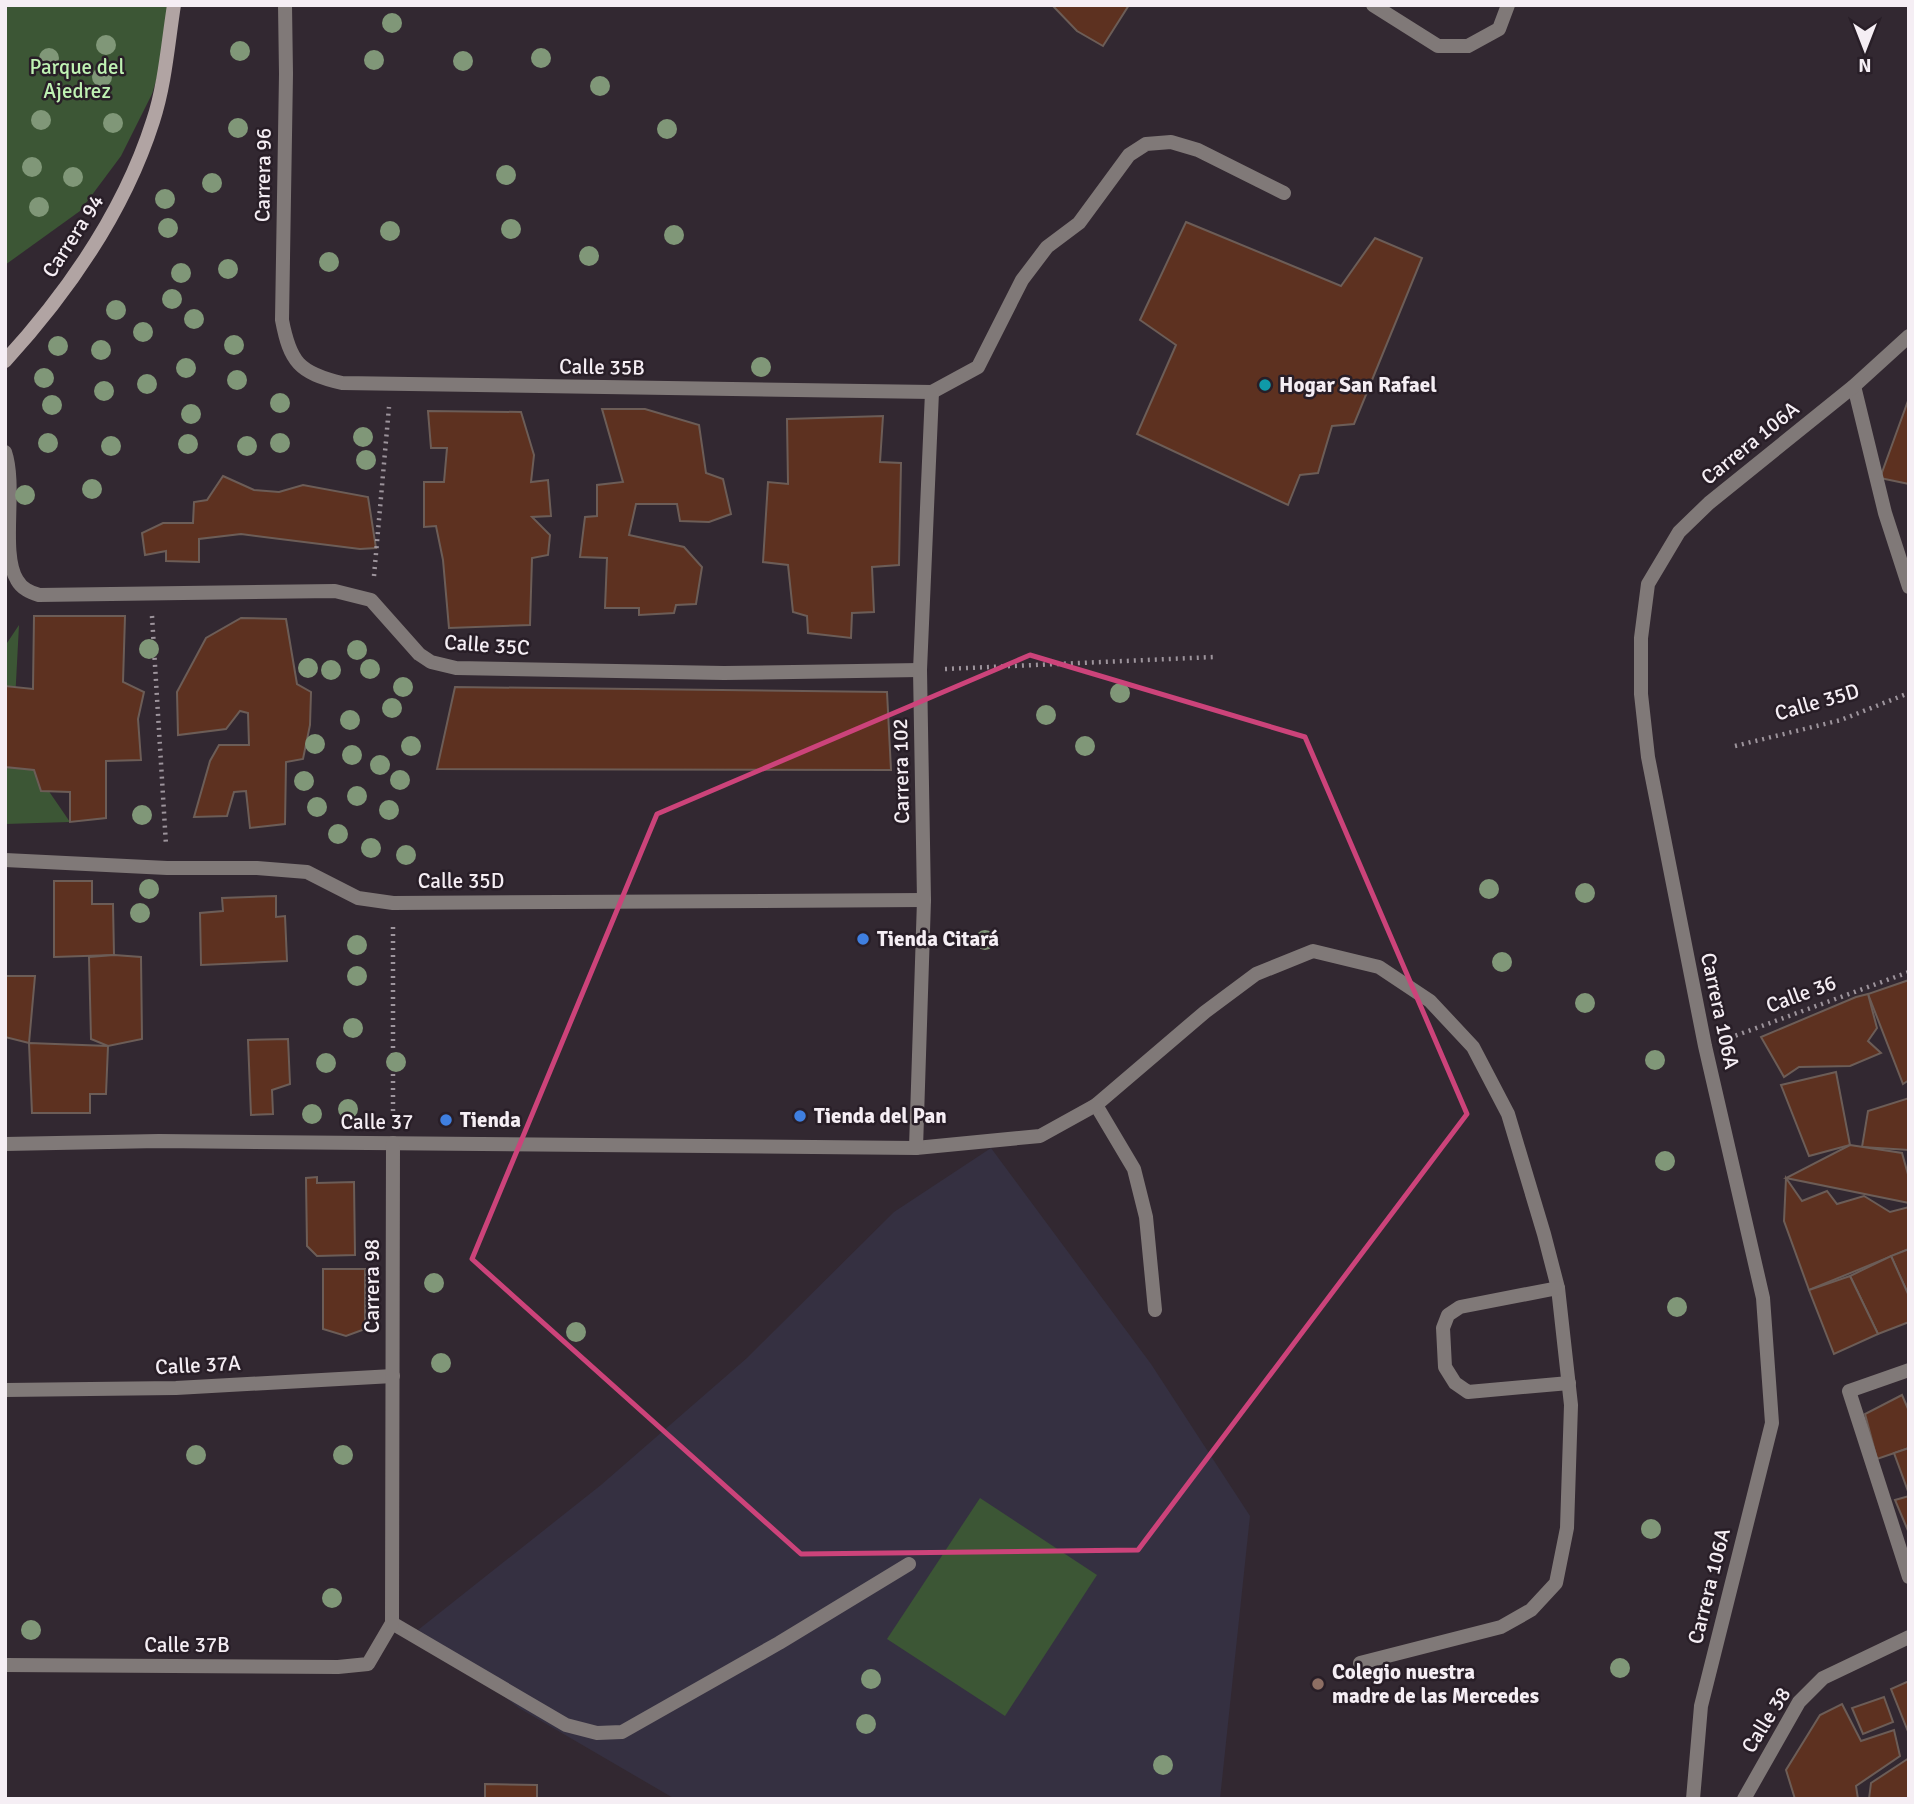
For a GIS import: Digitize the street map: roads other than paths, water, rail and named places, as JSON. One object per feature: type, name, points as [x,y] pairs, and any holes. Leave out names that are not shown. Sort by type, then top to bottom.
[{"type":"street","name":"Carrera 94","points":[[5,361],[74,279],[121,202],[154,120],[166,62],[173,5]]},
{"type":"street","name":"Carrera 96","points":[[285,5],[282,320],[287,346]]},
{"type":"street","points":[[1373,5],[1438,46],[1468,46],[1499,29],[1508,5]]},
{"type":"street","points":[[932,392],[978,367],[1022,280],[1047,247],[1079,223],[1129,155],[1146,144],[1171,142],[1198,150],[1284,193]]},
{"type":"street","name":"Carrera 106A","points":[[1693,1799],[1701,1706],[1772,1423],[1763,1298],[1705,1046],[1648,757],[1641,694],[1641,638],[1648,584],[1679,532],[1709,503],[1854,386],[1909,336]]},
{"type":"street","name":"Calle 35B","points":[[287,346],[293,359],[308,372],[342,383],[390,386],[932,392]]},
{"type":"street","points":[[1854,386],[1885,513],[1909,587]]},
{"type":"street","name":"Carrera 102","points":[[916,1148],[924,900],[920,670],[932,392]]},
{"type":"street","points":[[5,452],[10,466],[7,551]]},
{"type":"street","name":"Calle 35C","points":[[7,551],[16,579],[25,590],[39,595],[335,591],[352,593],[371,600],[419,654],[431,662],[456,667],[724,673],[920,670]]},
{"type":"street","name":"Calle 35D","points":[[5,860],[307,872],[358,898],[393,903],[924,900]]},
{"type":"street","name":"Calle 37","points":[[5,1144],[159,1141],[916,1148],[1040,1136],[1096,1105],[1205,1012],[1256,974],[1313,951],[1379,967],[1430,1001],[1473,1047],[1508,1114],[1558,1288],[1569,1383],[1571,1432],[1566,1528],[1556,1583],[1531,1610],[1501,1627],[1360,1663]]},
{"type":"street","points":[[1096,1105],[1134,1169],[1146,1217],[1156,1310]]},
{"type":"street","name":"Carrera 98","points":[[392,1623],[393,1143]]},
{"type":"street","points":[[1558,1288],[1460,1307],[1448,1315],[1443,1328],[1445,1367],[1455,1383],[1468,1392],[1569,1383]]},
{"type":"street","points":[[1909,1370],[1849,1391],[1909,1577]]},
{"type":"street","name":"Calle 37A","points":[[5,1390],[176,1388],[393,1376]]},
{"type":"street","points":[[392,1623],[566,1725],[597,1733],[622,1732],[779,1643],[909,1564]]},
{"type":"street","name":"Calle 37B","points":[[5,1665],[338,1667],[368,1664],[392,1623]]},
{"type":"street","name":"Calle 38","points":[[1744,1799],[1799,1702],[1822,1678],[1909,1637]]},
{"type":"place","name":"Hogar San Rafael","points":[[1265,385]]},
{"type":"place","name":"Tienda Citará","points":[[863,939]]},
{"type":"place","name":"Tienda del Pan","points":[[800,1116]]},
{"type":"place","name":"Tienda","points":[[446,1120]]},
{"type":"place","name":"Colegio nuestra madre de las Mercedes","points":[[1318,1684]]},
{"type":"park label","name":"Parque del Ajedrez","points":[[77,79]]}]
